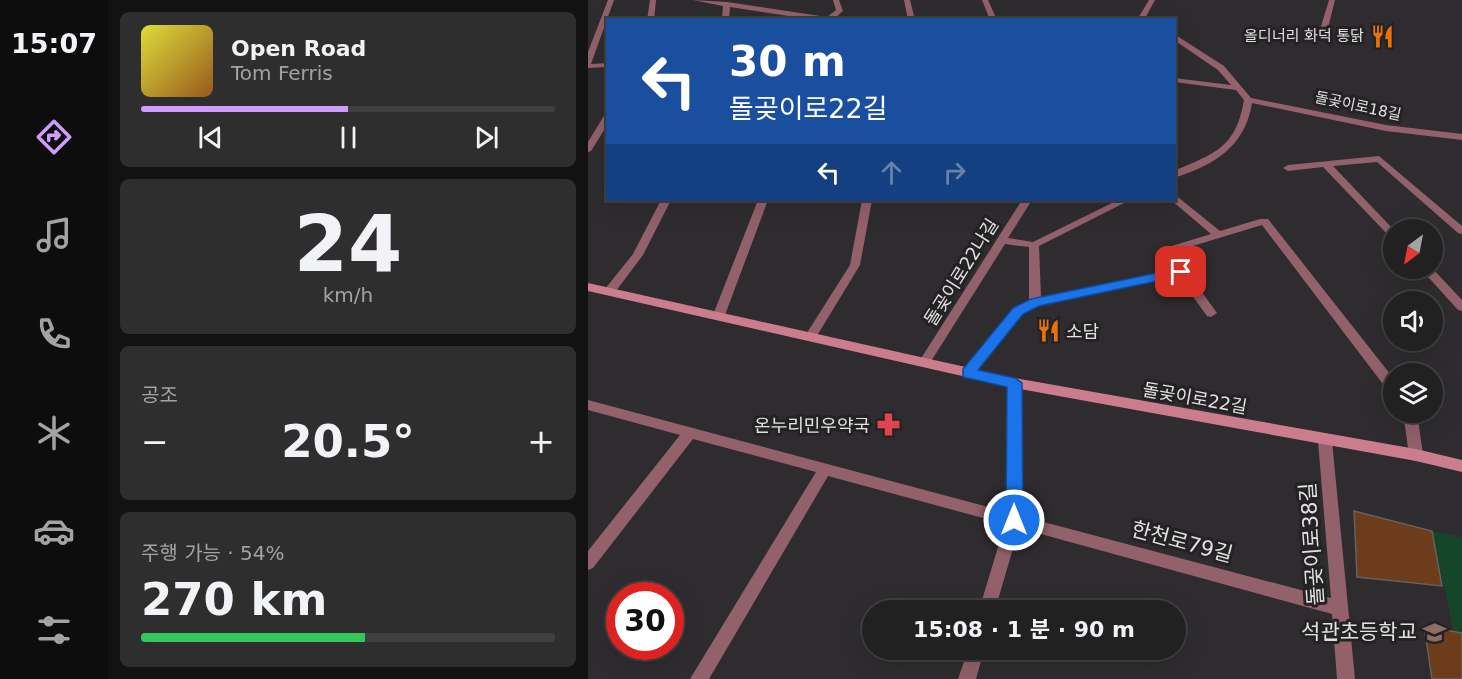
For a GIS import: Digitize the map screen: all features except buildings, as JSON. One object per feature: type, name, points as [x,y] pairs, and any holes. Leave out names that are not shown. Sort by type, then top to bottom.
[{"type":"street","points":[[606,64],[588,64],[611,0]]},
{"type":"street","points":[[650,18],[653,0]]},
{"type":"street","points":[[696,0],[821,18]]},
{"type":"street","points":[[749,8],[754,0]]},
{"type":"street","points":[[830,18],[840,11],[836,0]]},
{"type":"street","points":[[907,0],[912,18]]},
{"type":"street","points":[[985,0],[993,18]]},
{"type":"street","points":[[1142,17],[1152,0]]},
{"type":"street","points":[[1323,36],[1332,0]]},
{"type":"street","points":[[725,18],[727,4]]},
{"type":"street","points":[[766,18],[773,11]]},
{"type":"street","points":[[1176,37],[1221,68],[1236,88],[1248,99],[1247,113],[1239,138],[1224,152],[1176,174]]},
{"type":"street","points":[[1176,80],[1236,88]]},
{"type":"street","name":"돌곶이로18길","points":[[1248,99],[1386,128],[1462,137]]},
{"type":"street","points":[[588,149],[606,119]]},
{"type":"street","points":[[1288,168],[1379,159],[1462,231]]},
{"type":"street","points":[[1325,164],[1383,224]]},
{"type":"street","points":[[1176,199],[1219,235]]},
{"type":"street","points":[[609,292],[638,255],[665,201]]},
{"type":"street","points":[[718,315],[763,201]]},
{"type":"street","points":[[811,336],[855,265],[867,201]]},
{"type":"street","name":"돌곶이로22나길","points":[[924,363],[1026,201]]},
{"type":"street","points":[[1001,240],[1034,245],[1123,201]]},
{"type":"street","points":[[1211,313],[1166,251],[1264,221],[1383,375]]},
{"type":"street","points":[[1034,245],[1035,302]]},
{"type":"street","points":[[968,373],[1018,311],[1035,302],[1181,272]]},
{"type":"street","points":[[1435,279],[1462,307]]},
{"type":"street","name":"돌곶이로22길","points":[[588,287],[1015,383],[1325,441],[1416,455],[1462,466]]},
{"type":"street","points":[[990,600],[1014,520],[1015,383]]},
{"type":"street","name":"한천로79길","points":[[588,405],[1338,608]]},
{"type":"street","points":[[1412,423],[1416,455]]},
{"type":"street","points":[[588,563],[690,432]]},
{"type":"street","name":"돌곶이로38길","points":[[1325,441],[1346,679]]},
{"type":"street","points":[[699,679],[825,469]]},
{"type":"street","points":[[967,679],[973,660]]},
{"type":"green space","points":[[1432,531],[1462,537],[1462,632],[1454,632]]},
{"type":"place","name":"올디너리 화덕 통닭","points":[[1382,36]]},
{"type":"place","name":"소담","points":[[1048,331]]},
{"type":"place","name":"온누리민우약국","points":[[888,425]]},
{"type":"place","name":"석관초등학교","points":[[1435,632]]},
{"type":"route","points":[[1014,520],[1015,383],[968,373],[1018,311],[1035,302],[1181,272]]}]
